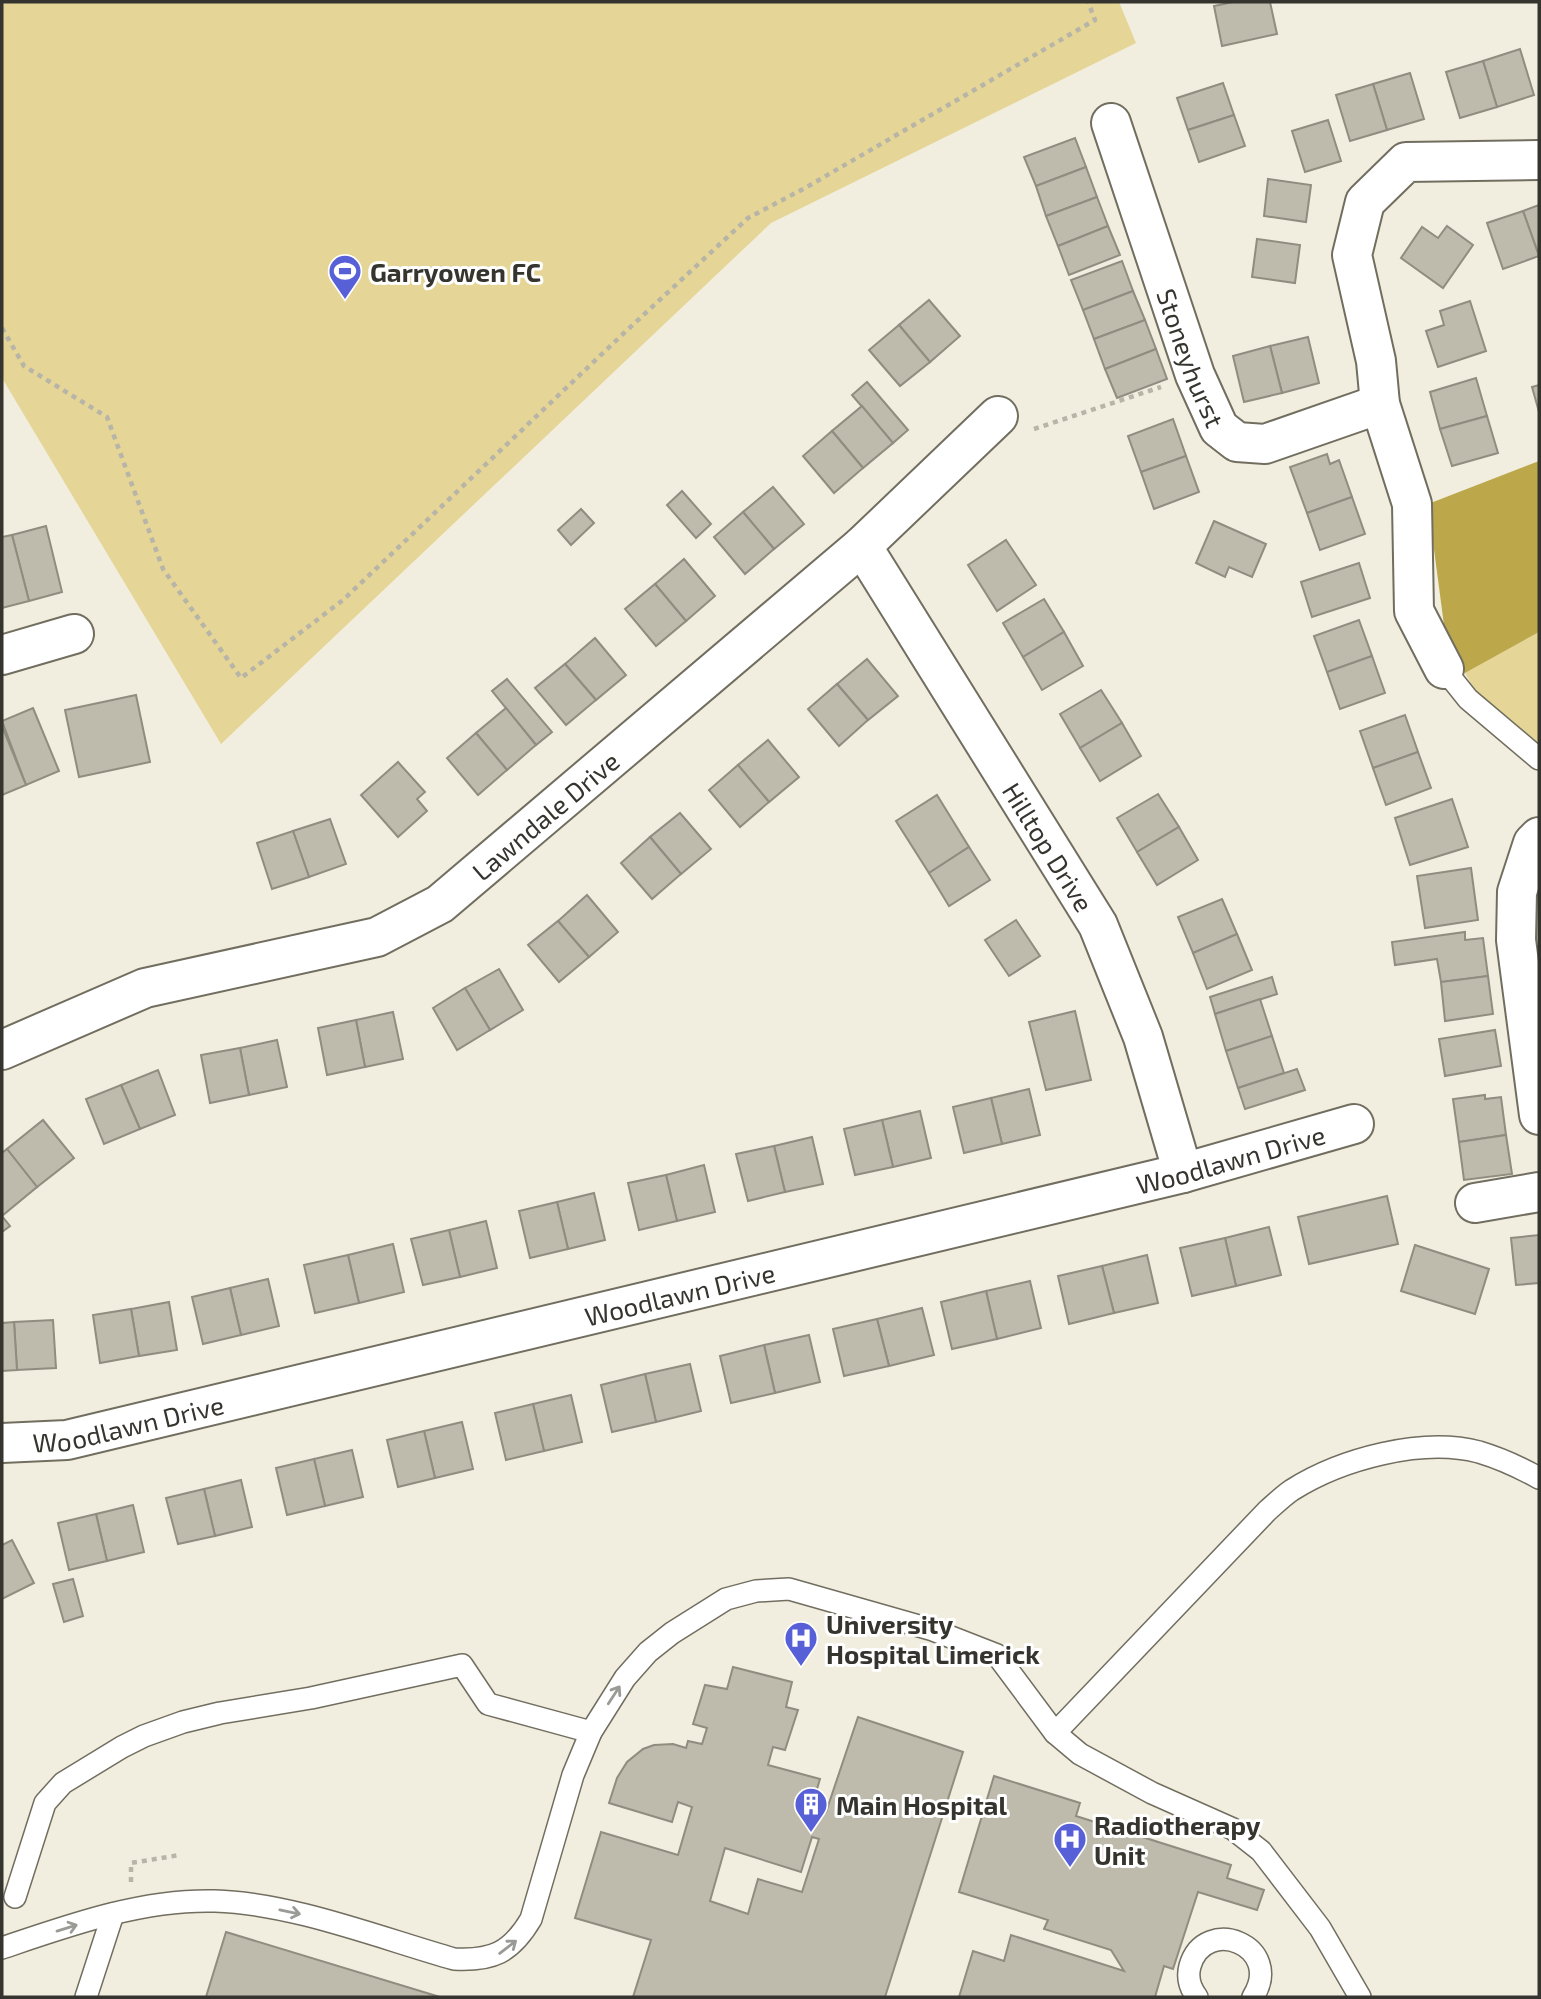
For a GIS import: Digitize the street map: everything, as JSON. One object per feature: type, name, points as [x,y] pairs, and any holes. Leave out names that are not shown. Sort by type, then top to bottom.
[{"type":"street","name":"Stoneyhurst","points":[[1111,122],[1195,375],[1219,428],[1237,442],[1265,444],[1380,404]]},
{"type":"street","points":[[1444,669],[1414,611],[1412,504],[1380,404],[1376,361],[1352,255],[1365,202],[1406,162],[1539,160]]},
{"type":"street","name":"Lawndale Drive","points":[[2,1050],[145,988],[377,937],[440,904],[862,546],[998,416]]},
{"type":"street","name":"Hilltop Drive","points":[[862,546],[1098,925],[1143,1037],[1183,1172]]},
{"type":"street","points":[[2,655],[74,634]]},
{"type":"street","points":[[1539,837],[1533,843],[1517,892],[1516,940],[1539,1115]]},
{"type":"street","name":"Woodlawn Drive","points":[[2,1443],[67,1440],[1183,1172],[1354,1124]]},
{"type":"street","points":[[1475,1203],[1539,1192]]},
{"type":"lane","points":[[1444,669],[1468,699],[1539,759]]},
{"type":"lane","points":[[1055,1733],[1267,1511],[1290,1491],[1315,1477],[1392,1452],[1431,1447],[1479,1452],[1539,1478]]},
{"type":"lane","points":[[2,1948],[122,1911],[216,1901],[293,1912],[454,1959],[471,1960],[501,1953],[523,1933],[531,1919],[573,1775],[591,1732],[625,1678],[648,1652],[672,1633],[726,1599],[772,1589],[789,1589],[933,1630],[997,1655],[1055,1733],[1080,1754],[1152,1793],[1233,1829],[1261,1851],[1320,1928],[1360,1997]]},
{"type":"lane","points":[[15,1897],[44,1803],[54,1791],[122,1747],[183,1722],[311,1698],[461,1665],[488,1704],[591,1732]]},
{"type":"lane","points":[[86,1997],[122,1911]]},
{"type":"lane","points":[[1196,1997],[1189,1981],[1189,1968],[1201,1947],[1222,1939],[1245,1945],[1259,1963],[1259,1986],[1253,1997]]},
{"type":"path","points":[[2,328],[24,366],[107,418],[163,569],[241,678],[343,600],[748,218],[805,188],[1095,20],[1088,2]]},
{"type":"path","points":[[998,416],[1035,430],[1195,375]]},
{"type":"path","points":[[122,1911],[131,1863],[180,1855]]},
{"type":"shaded area","name":"Garryowen FC","points":[[2,2],[1119,2],[1136,43],[771,223],[221,744],[2,378]]},
{"type":"shaded area","points":[[1539,461],[1539,632],[1465,673],[1444,625],[1428,504]]},
{"type":"shaded area","points":[[1539,632],[1539,745],[1479,698],[1465,673]]},
{"type":"building","points":[[1233,2],[1270,2],[1277,34],[1222,46],[1214,6]]},
{"type":"building","points":[[1520,49],[1534,95],[1497,107],[1483,61]]},
{"type":"building","points":[[1483,61],[1497,107],[1460,118],[1446,72]]},
{"type":"building","points":[[1410,73],[1424,119],[1387,130],[1373,84]]},
{"type":"building","points":[[1223,83],[1234,115],[1188,130],[1177,98]]},
{"type":"building","points":[[1373,84],[1387,130],[1350,141],[1336,95]]},
{"type":"building","points":[[1234,115],[1245,146],[1199,162],[1188,130]]},
{"type":"building","points":[[1328,120],[1341,161],[1305,172],[1292,131]]},
{"type":"building","points":[[1075,138],[1086,167],[1036,186],[1024,157]]},
{"type":"building","points":[[1086,167],[1097,197],[1046,216],[1036,186]]},
{"type":"building","points":[[1268,179],[1311,185],[1306,222],[1264,216]]},
{"type":"building","points":[[1097,197],[1108,226],[1058,246],[1046,216]]},
{"type":"building","points":[[1539,205],[1539,256],[1523,211]]},
{"type":"building","points":[[1523,211],[1539,256],[1503,269],[1487,223]]},
{"type":"building","points":[[1108,226],[1120,255],[1069,275],[1058,246]]},
{"type":"building","points":[[1447,226],[1473,245],[1443,288],[1401,258],[1422,227],[1438,238]]},
{"type":"building","points":[[1257,239],[1300,245],[1295,283],[1252,277]]},
{"type":"building","points":[[1122,261],[1133,291],[1083,310],[1071,280]]},
{"type":"building","points":[[1133,291],[1145,320],[1094,339],[1083,310]]},
{"type":"building","points":[[929,300],[960,336],[930,362],[899,325]]},
{"type":"building","points":[[1470,301],[1486,351],[1438,367],[1426,331],[1444,325],[1440,311]]},
{"type":"building","points":[[1145,320],[1156,349],[1105,369],[1094,339]]},
{"type":"building","points":[[899,325],[930,362],[900,386],[869,350]]},
{"type":"building","points":[[1308,337],[1319,383],[1282,393],[1270,346]]},
{"type":"building","points":[[1270,346],[1282,393],[1244,402],[1233,356]]},
{"type":"building","points":[[1156,349],[1167,379],[1117,398],[1105,369]]},
{"type":"building","points":[[1476,378],[1487,416],[1440,429],[1430,392]]},
{"type":"building","points":[[867,382],[908,430],[893,443],[852,395]]},
{"type":"building","points":[[1539,385],[1539,412],[1532,387]]},
{"type":"building","points":[[862,406],[893,443],[863,468],[832,431]]},
{"type":"building","points":[[1487,416],[1498,453],[1452,466],[1440,429]]},
{"type":"building","points":[[1173,419],[1186,456],[1141,472],[1128,436]]},
{"type":"building","points":[[832,431],[863,468],[834,493],[803,456]]},
{"type":"building","points":[[1327,454],[1330,464],[1339,460],[1352,497],[1307,513],[1290,467]]},
{"type":"building","points":[[1186,456],[1199,492],[1154,509],[1141,472]]},
{"type":"building","points":[[773,487],[804,524],[774,549],[743,512]]},
{"type":"building","points":[[682,491],[711,524],[696,538],[667,505]]},
{"type":"building","points":[[1352,497],[1365,534],[1320,550],[1307,513]]},
{"type":"building","points":[[581,509],[594,523],[571,545],[558,530]]},
{"type":"building","points":[[743,512],[774,549],[745,574],[714,537]]},
{"type":"building","points":[[1214,521],[1266,544],[1252,577],[1229,567],[1225,577],[1196,563]]},
{"type":"building","points":[[46,526],[62,592],[29,601],[12,535]]},
{"type":"building","points":[[12,535],[29,601],[2,608],[2,537]]},
{"type":"building","points":[[1006,540],[1036,585],[997,611],[968,565]]},
{"type":"building","points":[[684,559],[715,596],[686,621],[655,584]]},
{"type":"building","points":[[1359,563],[1370,598],[1312,617],[1301,582]]},
{"type":"building","points":[[655,584],[686,621],[656,646],[625,609]]},
{"type":"building","points":[[1044,599],[1064,632],[1023,657],[1003,623]]},
{"type":"building","points":[[1359,620],[1372,656],[1327,672],[1314,636]]},
{"type":"building","points":[[1064,632],[1083,666],[1042,690],[1023,657]]},
{"type":"building","points":[[595,638],[626,675],[596,700],[565,664]]},
{"type":"building","points":[[1372,656],[1385,693],[1340,709],[1327,672]]},
{"type":"building","points":[[867,659],[898,696],[868,720],[837,684]]},
{"type":"building","points":[[565,664],[596,700],[566,725],[535,688]]},
{"type":"building","points":[[507,679],[552,732],[536,745],[492,691]]},
{"type":"building","points":[[837,684],[868,720],[839,746],[808,709]]},
{"type":"building","points":[[1101,690],[1122,723],[1080,748],[1060,714]]},
{"type":"building","points":[[136,695],[150,762],[79,777],[65,710]]},
{"type":"building","points":[[33,708],[59,771],[26,785],[2,721]]},
{"type":"building","points":[[506,708],[536,745],[507,770],[476,733]]},
{"type":"building","points":[[1405,715],[1418,752],[1373,768],[1360,731]]},
{"type":"building","points":[[1122,723],[1141,756],[1100,781],[1080,748]]},
{"type":"building","points":[[2,726],[26,785],[2,795]]},
{"type":"building","points":[[476,733],[507,770],[478,795],[447,758]]},
{"type":"building","points":[[768,740],[799,777],[769,802],[738,765]]},
{"type":"building","points":[[1418,752],[1431,788],[1386,805],[1373,768]]},
{"type":"building","points":[[398,762],[425,792],[417,799],[427,811],[398,837],[361,795]]},
{"type":"building","points":[[738,765],[769,802],[740,827],[709,790]]},
{"type":"building","points":[[1158,794],[1179,827],[1137,852],[1117,818]]},
{"type":"building","points":[[937,795],[969,847],[929,873],[896,821]]},
{"type":"building","points":[[1452,799],[1468,847],[1410,865],[1395,818]]},
{"type":"building","points":[[680,813],[711,849],[681,874],[650,837]]},
{"type":"building","points":[[330,819],[346,864],[309,877],[293,831]]},
{"type":"building","points":[[1179,827],[1198,860],[1157,885],[1137,852]]},
{"type":"building","points":[[293,831],[309,877],[272,889],[257,843]]},
{"type":"building","points":[[650,837],[681,874],[652,899],[621,863]]},
{"type":"building","points":[[969,847],[990,880],[949,906],[929,873]]},
{"type":"building","points":[[1471,868],[1478,920],[1425,928],[1417,876]]},
{"type":"building","points":[[587,895],[618,932],[589,957],[558,921]]},
{"type":"building","points":[[1222,899],[1237,934],[1193,953],[1178,917]]},
{"type":"building","points":[[1016,920],[1040,956],[1009,976],[985,940]]},
{"type":"building","points":[[558,921],[589,957],[559,982],[528,945]]},
{"type":"building","points":[[1465,932],[1465,940],[1483,938],[1488,976],[1441,982],[1437,959],[1395,965],[1392,942]]},
{"type":"building","points":[[1237,934],[1252,970],[1207,989],[1193,953]]},
{"type":"building","points":[[499,969],[523,1010],[490,1030],[465,988]]},
{"type":"building","points":[[1488,976],[1493,1014],[1445,1021],[1441,982]]},
{"type":"building","points":[[1272,977],[1277,994],[1215,1014],[1210,997]]},
{"type":"building","points":[[465,988],[490,1030],[457,1050],[433,1008]]},
{"type":"building","points":[[1260,999],[1272,1036],[1226,1051],[1215,1014]]},
{"type":"building","points":[[1075,1011],[1091,1080],[1046,1090],[1029,1022]]},
{"type":"building","points":[[393,1012],[403,1059],[365,1067],[356,1020]]},
{"type":"building","points":[[356,1020],[365,1067],[327,1075],[318,1028]]},
{"type":"building","points":[[1495,1030],[1501,1066],[1445,1076],[1439,1039]]},
{"type":"building","points":[[1272,1036],[1284,1073],[1238,1088],[1226,1051]]},
{"type":"building","points":[[277,1040],[287,1087],[249,1095],[240,1048]]},
{"type":"building","points":[[240,1048],[249,1095],[210,1103],[201,1055]]},
{"type":"building","points":[[1297,1069],[1305,1090],[1245,1109],[1238,1088]]},
{"type":"building","points":[[158,1070],[175,1115],[140,1129],[121,1085]]},
{"type":"building","points":[[121,1085],[140,1129],[104,1144],[86,1099]]},
{"type":"building","points":[[1029,1089],[1040,1135],[1002,1144],[991,1098]]},
{"type":"building","points":[[1485,1095],[1485,1099],[1501,1097],[1506,1135],[1459,1142],[1453,1099]]},
{"type":"building","points":[[991,1098],[1002,1144],[964,1153],[953,1107]]},
{"type":"building","points":[[920,1111],[931,1158],[893,1167],[882,1120]]},
{"type":"building","points":[[43,1120],[74,1158],[37,1187],[7,1149]]},
{"type":"building","points":[[882,1120],[893,1167],[855,1175],[844,1129]]},
{"type":"building","points":[[1506,1135],[1512,1174],[1464,1180],[1459,1142]]},
{"type":"building","points":[[812,1137],[823,1184],[785,1192],[774,1146]]},
{"type":"building","points":[[774,1146],[785,1192],[748,1201],[736,1154]]},
{"type":"building","points":[[7,1149],[37,1187],[2,1216],[2,1153]]},
{"type":"building","points":[[704,1165],[715,1212],[677,1221],[666,1175]]},
{"type":"building","points":[[666,1175],[677,1221],[639,1230],[628,1183]]},
{"type":"building","points":[[594,1193],[605,1240],[568,1249],[557,1202]]},
{"type":"building","points":[[1387,1196],[1398,1244],[1309,1264],[1298,1217]]},
{"type":"building","points":[[557,1202],[568,1249],[530,1258],[519,1211]]},
{"type":"building","points":[[2,1216],[10,1226],[2,1232]]},
{"type":"building","points":[[486,1221],[497,1268],[460,1277],[449,1230]]},
{"type":"building","points":[[1269,1227],[1281,1275],[1236,1286],[1225,1238]]},
{"type":"building","points":[[449,1230],[460,1277],[423,1285],[411,1239]]},
{"type":"building","points":[[1539,1235],[1539,1283],[1516,1285],[1511,1238]]},
{"type":"building","points":[[1225,1238],[1236,1286],[1192,1296],[1180,1248]]},
{"type":"building","points":[[393,1244],[404,1292],[359,1303],[348,1255]]},
{"type":"building","points":[[1415,1245],[1489,1269],[1475,1314],[1401,1291]]},
{"type":"building","points":[[348,1255],[359,1303],[315,1313],[304,1265]]},
{"type":"building","points":[[1147,1255],[1158,1303],[1114,1313],[1102,1266]]},
{"type":"building","points":[[1102,1266],[1114,1313],[1069,1324],[1058,1276]]},
{"type":"building","points":[[268,1279],[279,1326],[241,1335],[230,1288]]},
{"type":"building","points":[[1030,1281],[1041,1328],[997,1339],[986,1291]]},
{"type":"building","points":[[230,1288],[241,1335],[203,1344],[192,1297]]},
{"type":"building","points":[[986,1291],[997,1339],[952,1349],[941,1302]]},
{"type":"building","points":[[169,1302],[177,1350],[139,1356],[131,1309]]},
{"type":"building","points":[[922,1308],[934,1355],[889,1366],[877,1319]]},
{"type":"building","points":[[131,1309],[139,1356],[100,1363],[93,1315]]},
{"type":"building","points":[[877,1319],[889,1366],[844,1376],[833,1329]]},
{"type":"building","points":[[53,1320],[56,1368],[17,1370],[14,1322]]},
{"type":"building","points":[[14,1322],[17,1370],[2,1371],[2,1323]]},
{"type":"building","points":[[809,1335],[820,1382],[775,1393],[764,1345]]},
{"type":"building","points":[[764,1345],[775,1393],[731,1403],[720,1356]]},
{"type":"building","points":[[690,1364],[701,1411],[656,1422],[645,1374]]},
{"type":"building","points":[[645,1374],[656,1422],[612,1432],[601,1385]]},
{"type":"building","points":[[571,1395],[582,1442],[544,1451],[533,1404]]},
{"type":"building","points":[[533,1404],[544,1451],[506,1460],[495,1413]]},
{"type":"building","points":[[462,1422],[473,1469],[435,1478],[424,1431]]},
{"type":"building","points":[[424,1431],[435,1478],[398,1487],[387,1440]]},
{"type":"building","points":[[352,1450],[363,1497],[325,1506],[314,1459]]},
{"type":"building","points":[[314,1459],[325,1506],[287,1515],[276,1468]]},
{"type":"building","points":[[241,1480],[252,1527],[215,1536],[204,1489]]},
{"type":"building","points":[[204,1489],[215,1536],[178,1544],[166,1498]]},
{"type":"building","points":[[133,1505],[144,1552],[107,1561],[96,1514]]},
{"type":"building","points":[[96,1514],[107,1561],[69,1570],[58,1523]]},
{"type":"building","points":[[12,1540],[34,1583],[2,1599],[2,1545]]},
{"type":"building","points":[[73,1579],[83,1616],[64,1622],[53,1584]]},
{"type":"building","name":"Main Hospital","points":[[733,1667],[792,1682],[786,1707],[798,1710],[785,1750],[773,1747],[768,1765],[820,1779],[812,1806],[826,1812],[858,1717],[963,1752],[885,1997],[633,1997],[651,1940],[575,1918],[601,1832],[678,1855],[692,1807],[678,1802],[672,1822],[609,1803],[617,1778],[627,1762],[643,1749],[654,1745],[673,1744],[686,1748],[688,1741],[702,1744],[707,1728],[693,1724],[705,1685],[727,1689]],"holes":[[[812,1837],[819,1839],[802,1892],[758,1879],[748,1914],[710,1901],[725,1848],[801,1872]]]},
{"type":"building","points":[[994,1776],[1080,1803],[1076,1816],[1231,1865],[1227,1878],[1264,1890],[1257,1910],[1198,1892],[1173,1969],[1164,1966],[1155,1997],[959,1997],[973,1951],[1004,1961],[1011,1935],[1124,1971],[1111,1950],[1044,1929],[1048,1920],[959,1892]]},
{"type":"building","points":[[226,1932],[440,1997],[206,1997]]},
{"type":"place","name":"Garryowen FC","points":[[345,301]]},
{"type":"place","name":"University Hospital Limerick","points":[[801,1668]]},
{"type":"place","name":"Main Hospital","points":[[811,1834]]},
{"type":"place","name":"Radiotherapy Unit","points":[[1070,1869]]}]
